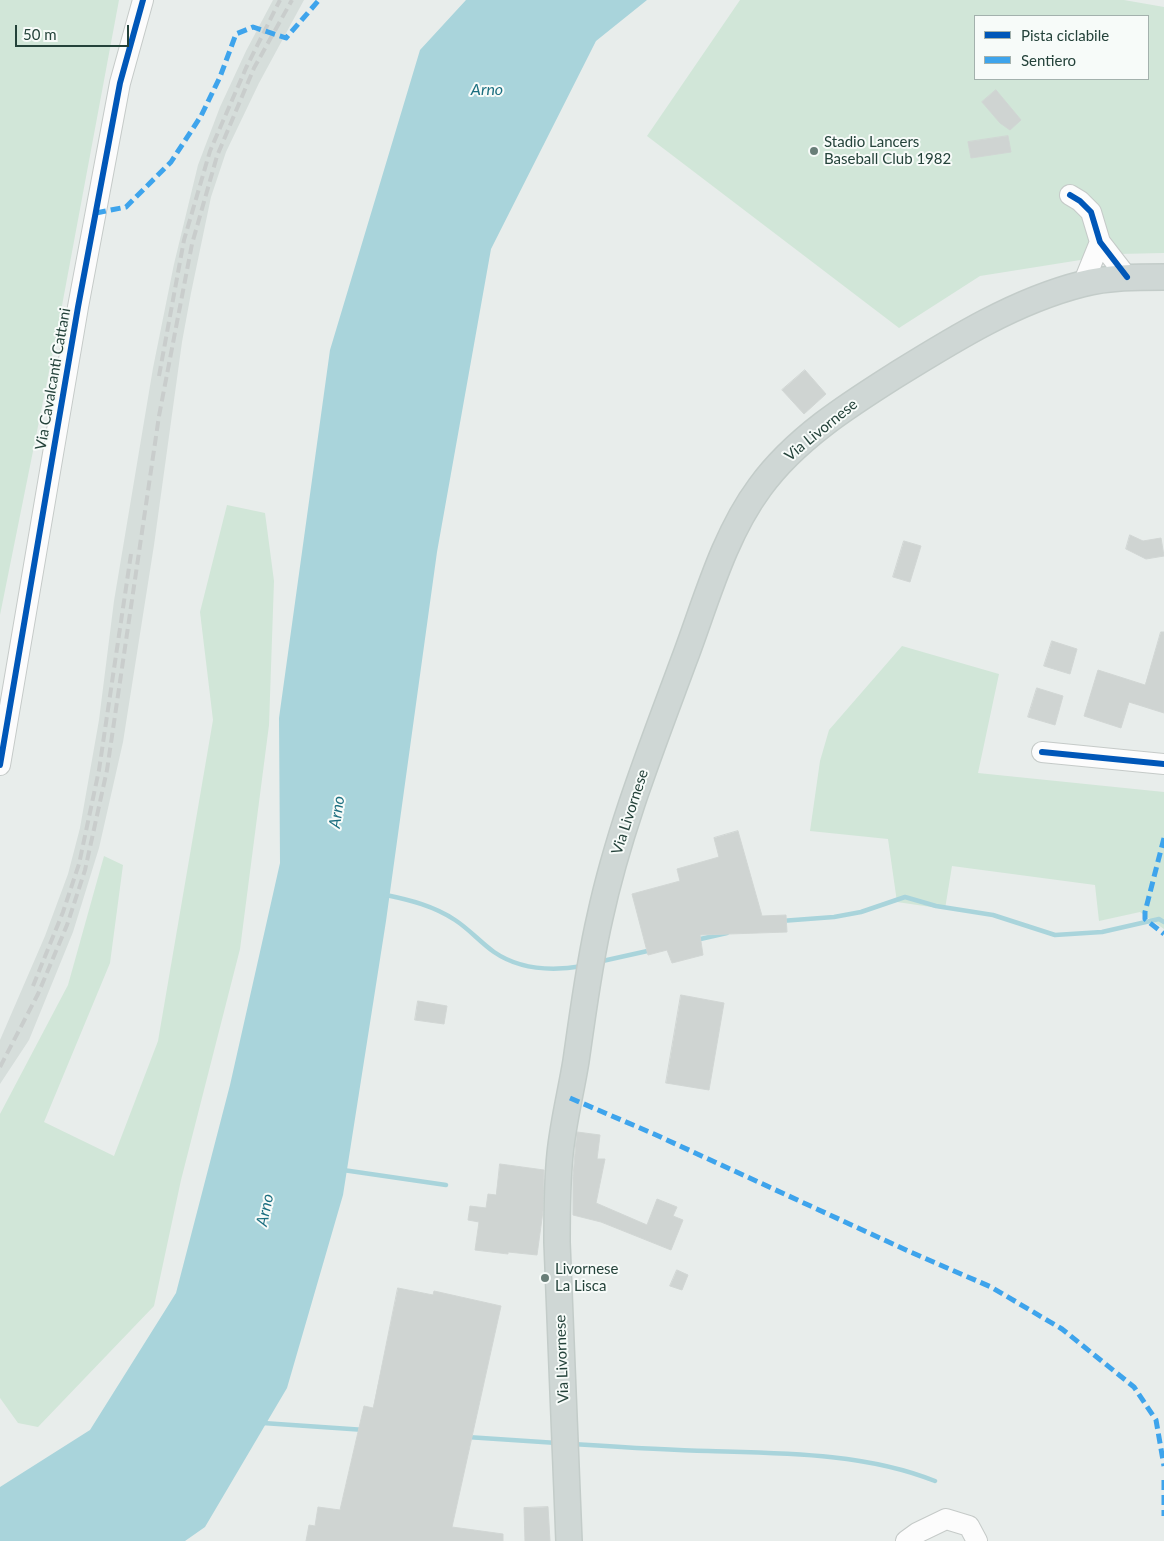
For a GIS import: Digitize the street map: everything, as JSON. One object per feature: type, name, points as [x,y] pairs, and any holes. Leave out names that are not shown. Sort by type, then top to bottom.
[{"type":"main road","name":"Via Livornese","points":[[569,1541],[557,1251],[557,1194],[561,1150],[589,975],[613,865],[643,770],[719,567],[749,503],[767,478],[796,447],[862,397],[926,356],[1000,315],[1039,298],[1084,284],[1127,277],[1164,277]]},
{"type":"street","name":"Via Cavalcanti Cattani","points":[[0,765],[82,288],[120,83],[143,0]]},
{"type":"street","points":[[1070,195],[1080,201],[1090,212],[1100,242],[1127,277]]},
{"type":"street","points":[[1084,284],[1100,242]]},
{"type":"street","points":[[1042,752],[1164,764]]},
{"type":"street","points":[[906,1541],[917,1533],[946,1519],[969,1526],[977,1541]]},
{"type":"shaded area","points":[[273,0],[304,0],[259,83],[226,152],[211,197],[182,342],[154,545],[123,742],[99,848],[73,932],[29,1040],[0,1084],[0,1040],[45,936],[68,874],[80,828],[99,720],[114,601],[153,368],[174,264],[198,165],[220,107],[246,51]]},
{"type":"green space","points":[[0,0],[119,0],[58,327],[0,615]]},
{"type":"green space","points":[[740,0],[1124,0],[1164,7],[1164,253],[1118,254],[980,276],[899,328],[647,136]]},
{"type":"green space","points":[[227,505],[265,513],[274,581],[269,725],[240,949],[181,1180],[154,1306],[38,1427],[18,1423],[0,1398],[0,1114],[68,985],[104,856],[123,865],[110,963],[44,1122],[114,1156],[158,1041],[213,720],[200,612]]},
{"type":"green space","points":[[902,646],[999,674],[978,773],[1164,792],[1164,929],[1140,912],[1099,921],[1095,885],[952,866],[945,909],[897,902],[888,839],[810,831],[820,761],[829,730]]},
{"type":"water","name":"Arno","points":[[466,0],[647,0],[596,41],[491,249],[437,552],[386,921],[343,1195],[287,1388],[205,1527],[185,1541],[0,1541],[0,1487],[90,1430],[176,1293],[230,1085],[280,863],[279,718],[330,350],[420,50]]},
{"type":"building","points":[[996,90],[1021,120],[1010,130],[1000,123],[982,102]]},
{"type":"building","points":[[1008,136],[1011,152],[971,158],[968,142]]},
{"type":"building","points":[[805,370],[826,394],[804,414],[782,390]]},
{"type":"building","points":[[1130,535],[1143,541],[1161,538],[1164,556],[1146,559],[1126,549]]},
{"type":"building","points":[[904,541],[921,546],[910,582],[893,577]]},
{"type":"building","points":[[1161,632],[1164,632],[1164,713],[1129,702],[1121,728],[1084,716],[1098,670],[1145,685]]},
{"type":"building","points":[[1052,641],[1077,649],[1070,674],[1044,666]]},
{"type":"building","points":[[1037,688],[1063,696],[1055,725],[1028,717]]},
{"type":"building","points":[[738,831],[762,916],[786,915],[787,932],[700,935],[703,955],[672,963],[667,950],[648,955],[632,894],[680,881],[677,869],[719,857],[714,838]]},
{"type":"building","points":[[681,995],[724,1003],[709,1090],[666,1083]]},
{"type":"building","points":[[418,1001],[447,1006],[444,1024],[415,1020]]},
{"type":"building","points":[[577,1132],[600,1135],[597,1159],[605,1159],[596,1203],[647,1225],[657,1199],[677,1207],[673,1216],[683,1220],[671,1250],[601,1222],[573,1215],[573,1177]]},
{"type":"building","points":[[500,1164],[544,1170],[543,1211],[537,1255],[475,1250],[479,1222],[468,1220],[470,1206],[486,1208],[488,1194],[496,1195]]},
{"type":"building","points":[[677,1270],[688,1275],[682,1290],[670,1286]]},
{"type":"building","points":[[398,1288],[433,1295],[434,1291],[501,1306],[452,1527],[503,1534],[503,1541],[306,1541],[309,1525],[315,1526],[318,1507],[340,1510],[364,1406],[373,1408]]},
{"type":"building","points":[[548,1507],[550,1541],[525,1541],[524,1508]]},
{"type":"waterway","points":[[386,895],[422,904],[447,915],[465,927],[494,952],[526,966],[549,969],[583,966]]},
{"type":"waterway","points":[[781,921],[834,917],[861,912],[905,897],[936,906],[993,915],[1055,935],[1102,932],[1159,919],[1164,922]]},
{"type":"waterway","points":[[696,940],[727,933]]},
{"type":"waterway","points":[[598,962],[652,950]]},
{"type":"waterway","points":[[343,1170],[446,1185]]},
{"type":"waterway","points":[[263,1423],[365,1430]]},
{"type":"waterway","points":[[467,1437],[557,1443]]},
{"type":"waterway","points":[[572,1444],[824,1456],[881,1465],[935,1481]]},
{"type":"railway","points":[[159,376],[184,240],[210,151],[246,68],[280,0]]},
{"type":"railway","points":[[0,1067],[38,994],[67,925],[85,870],[107,770],[159,416],[192,244],[217,156],[254,68],[292,0]]},
{"type":"railway","points":[[33,986],[63,912],[79,864],[99,770],[131,554]]},
{"type":"marked path","points":[[96,213],[126,207],[171,162],[201,116],[220,77],[236,34],[253,27],[286,38],[319,0]]},
{"type":"marked path","points":[[1164,838],[1145,912],[1145,919],[1164,934]]},
{"type":"marked path","points":[[570,1098],[654,1134],[991,1287],[1062,1329],[1134,1387],[1156,1420],[1164,1466]]},
{"type":"marked path","points":[[1164,1480],[1164,1516]]},
{"type":"cycle path","points":[[0,765],[78,307],[120,83],[143,0]]},
{"type":"cycle path","points":[[1070,195],[1080,201],[1091,212],[1100,242],[1127,277]]},
{"type":"cycle path","points":[[1042,752],[1164,764]]},
{"type":"place","name":"Stadio Lancers Baseball Club 1982","points":[[814,151]]},
{"type":"place","name":"Livornese La Lisca","points":[[545,1278]]}]
